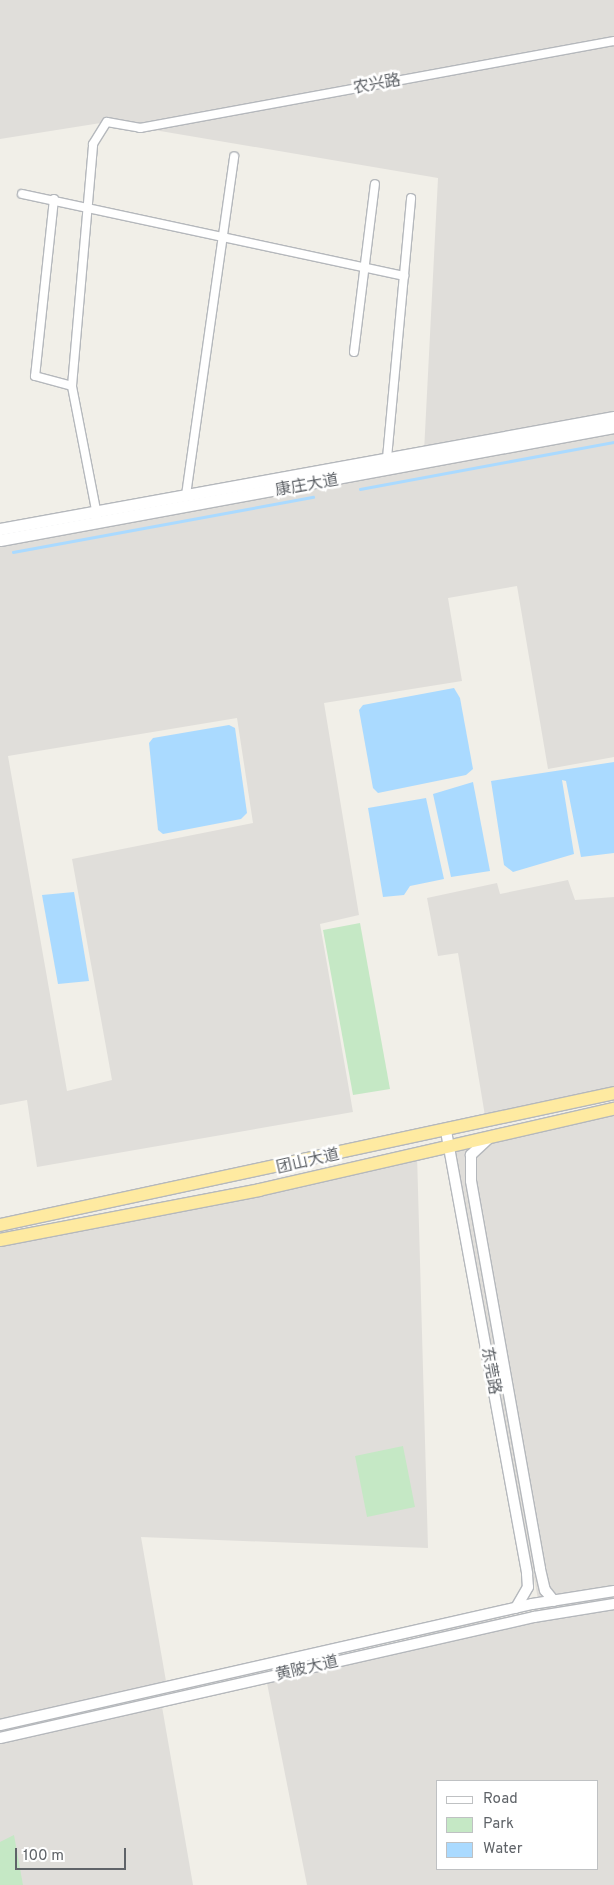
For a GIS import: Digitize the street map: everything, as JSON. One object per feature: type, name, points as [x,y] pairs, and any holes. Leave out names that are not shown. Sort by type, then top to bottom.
[{"type":"highway","name":"团山大道","points":[[0,1225],[446,1131],[614,1093]]},
{"type":"highway","name":"团山大道","points":[[0,1240],[259,1190],[614,1109]]},
{"type":"main road","name":"康庄大道","points":[[0,540],[186,495],[614,417]]},
{"type":"main road","name":"康庄大道","points":[[0,528],[97,517],[614,428]]},
{"type":"street","name":"农兴路","points":[[89,205],[93,144],[107,122],[140,128],[614,41]]},
{"type":"street","points":[[186,495],[220,235],[234,156]]},
{"type":"street","points":[[354,352],[375,184]]},
{"type":"street","points":[[22,194],[89,205],[404,276]]},
{"type":"street","points":[[387,458],[411,198]]},
{"type":"street","points":[[54,199],[35,376],[72,386]]},
{"type":"street","points":[[89,205],[72,386],[97,517]]},
{"type":"street","name":"东莞路","points":[[446,1131],[527,1574],[528,1587],[516,1608]]},
{"type":"street","name":"东莞路","points":[[489,1138],[471,1155],[470,1181],[540,1569],[545,1590],[554,1601]]},
{"type":"street","name":"黄陂大道","points":[[0,1725],[516,1608],[614,1592]]},
{"type":"street","name":"黄陂大道","points":[[0,1738],[534,1617],[614,1604]]},
{"type":"shaded area","points":[[0,0],[614,0],[614,417],[424,452],[438,178],[107,122],[0,139]]},
{"type":"shaded area","points":[[614,429],[614,757],[548,769],[517,586],[448,598],[462,681],[324,703],[359,915],[320,924],[353,1112],[37,1167],[27,1100],[0,1105],[0,540]],"holes":[[[237,718],[253,823],[72,859],[112,1080],[67,1091],[8,756]]]},
{"type":"shaded area","points":[[568,880],[575,900],[614,897],[614,1093],[486,1122],[458,953],[438,956],[427,898],[497,883],[500,894]]},
{"type":"shaded area","points":[[614,1109],[614,1885],[307,1885],[266,1678],[420,1643],[419,1634],[540,1610],[454,1146]]},
{"type":"shaded area","points":[[417,1154],[428,1548],[141,1537],[167,1687],[0,1725],[0,1240]]},
{"type":"shaded area","points":[[161,1701],[193,1885],[0,1885],[0,1738]]},
{"type":"green space","points":[[360,923],[390,1089],[353,1095],[323,930]]},
{"type":"green space","points":[[403,1446],[415,1507],[367,1517],[355,1456]]},
{"type":"green space","points":[[14,1835],[23,1885],[0,1885],[0,1842]]},
{"type":"water","points":[[454,688],[460,698],[473,769],[466,775],[378,793],[373,788],[359,710],[363,705]]},
{"type":"water","points":[[229,725],[235,728],[247,813],[241,819],[163,834],[158,830],[149,743],[153,738]]},
{"type":"water","points":[[614,762],[614,853],[581,857],[566,781],[562,780],[574,854],[513,872],[504,865],[491,781]]},
{"type":"water","points":[[473,782],[490,871],[451,877],[433,794]]},
{"type":"water","points":[[426,798],[444,879],[410,886],[404,895],[383,897],[368,808]]},
{"type":"water","points":[[74,892],[89,981],[58,984],[42,895]]},
{"type":"waterway","points":[[360,489],[614,442]]},
{"type":"waterway","points":[[13,552],[313,497]]}]
